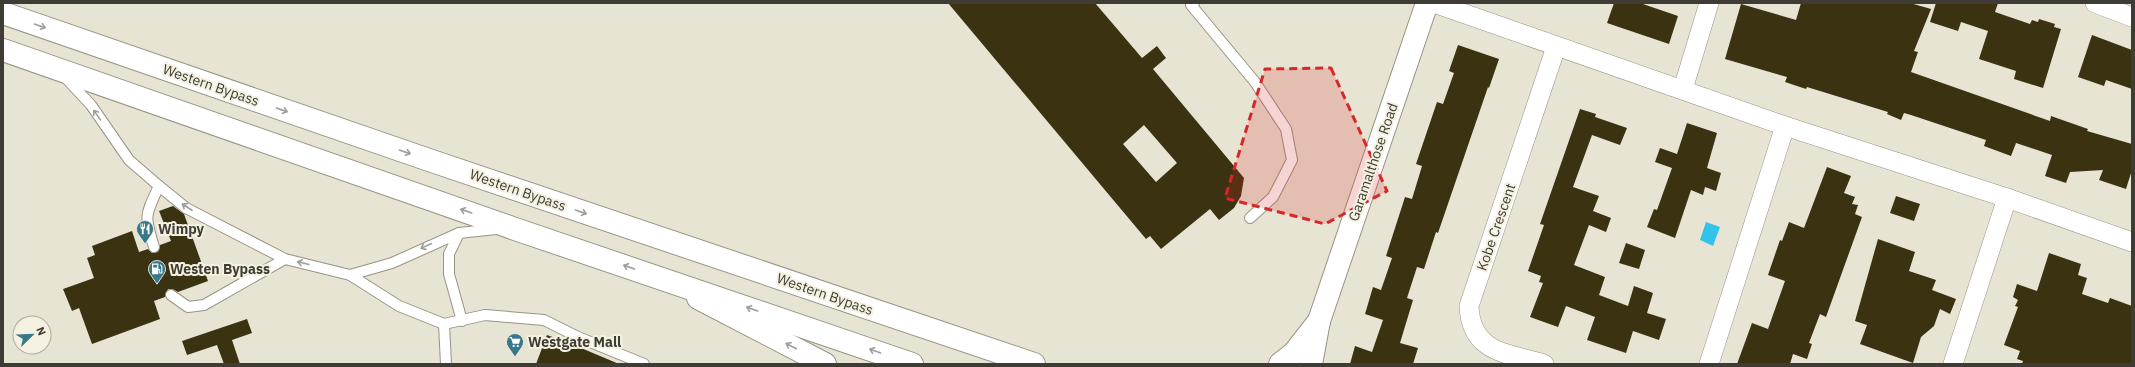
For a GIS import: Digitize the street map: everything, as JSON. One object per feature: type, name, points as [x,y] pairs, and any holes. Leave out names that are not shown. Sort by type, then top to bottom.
[{"type":"main road","name":"Garamalthose Road","points":[[1319,320],[1427,3]]},
{"type":"main road","name":"Western Bypass","points":[[4,14],[429,160],[1034,364]]},
{"type":"main road","points":[[3,50],[518,230],[912,364]]},
{"type":"main road","points":[[658,277],[825,364]]},
{"type":"main road","points":[[1280,364],[1294,353],[1319,320]]},
{"type":"main road","points":[[1311,364],[1319,320]]},
{"type":"street","points":[[1434,3],[1785,126],[2008,198],[2132,242]]},
{"type":"street","points":[[1683,89],[1710,3]]},
{"type":"street","points":[[2095,3],[2132,17]]},
{"type":"street","name":"Kobe Crescent","points":[[1544,364],[1489,347],[1479,339],[1473,328],[1469,306],[1556,47]]},
{"type":"street","points":[[1709,364],[1785,126]]},
{"type":"street","points":[[1953,364],[2008,198]]},
{"type":"lane","points":[[1194,3],[1191,5],[1254,82],[1286,129],[1292,160],[1273,197],[1250,218]]},
{"type":"lane","points":[[56,68],[91,105],[129,160],[159,186],[186,208],[285,259],[350,276],[399,306],[444,324],[485,315],[544,320],[578,337],[644,364]]},
{"type":"lane","points":[[154,247],[147,223],[146,213],[159,186]]},
{"type":"lane","points":[[350,276],[392,262],[459,233],[488,229],[518,230]]},
{"type":"lane","points":[[459,233],[449,254],[449,274],[462,321]]},
{"type":"lane","points":[[171,295],[188,307],[204,305],[285,259]]},
{"type":"lane","points":[[444,324],[446,364]]},
{"type":"highlighted area","points":[[1331,68],[1387,191],[1325,224],[1225,198],[1265,69]]},
{"type":"water","points":[[1706,222],[1720,227],[1713,246],[1700,240]]},
{"type":"building","points":[[948,3],[1095,3],[1142,58],[1157,46],[1166,58],[1153,69],[1244,178],[1241,196],[1234,208],[1219,220],[1210,209],[1161,249],[1150,236],[1146,239]],"holes":[[[1144,125],[1177,163],[1156,182],[1123,144]]]},
{"type":"building","points":[[1614,3],[1640,3],[1678,16],[1669,44],[1607,23]]},
{"type":"building","points":[[1801,3],[1910,3],[1931,9],[1914,51],[1918,52],[1911,72],[2050,121],[2051,116],[2088,129],[2087,131],[2132,144],[2132,170],[2126,189],[2099,180],[2103,170],[2070,172],[2066,183],[2045,176],[2052,155],[2016,143],[2011,156],[1984,146],[1986,140],[1904,113],[1901,120],[1887,114],[1888,112],[1807,87],[1806,89],[1785,82],[1787,77],[1725,59],[1741,4],[1796,20]]},
{"type":"building","points":[[1936,3],[1998,3],[1995,12],[2030,24],[2032,20],[2038,22],[2039,19],[2055,24],[2054,27],[2061,29],[2043,88],[2014,79],[2016,71],[1979,59],[1988,31],[1961,22],[1958,31],[1930,22]]},
{"type":"building","points":[[2092,35],[2132,50],[2132,89],[2106,80],[2104,86],[2078,77]]},
{"type":"building","points":[[1458,45],[1499,59],[1438,233],[1436,232],[1424,269],[1417,267],[1407,298],[1413,300],[1400,343],[1418,348],[1413,364],[1350,364],[1355,346],[1372,352],[1383,320],[1365,314],[1373,287],[1381,290],[1392,258],[1386,256],[1405,197],[1412,199],[1422,166],[1416,164],[1437,102],[1443,104],[1454,73],[1449,71]]},
{"type":"building","points":[[1580,109],[1596,114],[1595,117],[1627,128],[1620,145],[1592,135],[1573,187],[1599,196],[1593,211],[1611,218],[1606,232],[1589,225],[1574,265],[1605,277],[1599,295],[1628,306],[1634,286],[1653,293],[1647,313],[1666,319],[1659,340],[1633,331],[1626,353],[1587,340],[1595,317],[1566,306],[1558,327],[1530,317],[1543,283],[1539,282],[1541,276],[1528,271],[1544,225],[1540,224]]},
{"type":"building","points":[[1687,123],[1717,133],[1707,168],[1721,173],[1716,191],[1705,187],[1703,195],[1691,190],[1675,238],[1647,227],[1654,209],[1657,210],[1672,168],[1655,162],[1660,148],[1677,154]]},
{"type":"building","points":[[1827,167],[1851,176],[1844,193],[1855,197],[1852,204],[1858,205],[1855,214],[1862,217],[1826,317],[1820,314],[1809,343],[1812,344],[1807,359],[1793,354],[1790,364],[1737,364],[1752,323],[1768,329],[1785,281],[1768,275],[1780,240],[1782,241],[1789,222],[1804,228]]},
{"type":"building","points":[[1896,196],[1920,204],[1914,221],[1890,213]]},
{"type":"building","points":[[173,206],[184,214],[208,281],[178,292],[168,289],[165,297],[154,301],[160,319],[92,344],[79,308],[72,311],[63,289],[94,278],[87,258],[95,255],[92,246],[132,231],[139,252],[148,249],[152,253],[158,252],[160,245],[171,241],[159,211]]},
{"type":"building","points":[[1878,239],[1915,252],[1909,271],[1936,280],[1932,290],[1956,299],[1950,314],[1940,309],[1934,326],[1921,337],[1913,363],[1860,344],[1867,325],[1855,321]]},
{"type":"building","points":[[1626,243],[1645,250],[1639,269],[1619,263]]},
{"type":"building","points":[[2049,253],[2081,264],[2078,275],[2087,278],[2082,294],[2108,303],[2110,298],[2132,306],[2132,364],[2022,364],[2023,361],[2017,359],[2020,351],[2004,345],[2018,307],[2015,306],[2018,300],[2013,297],[2017,284],[2037,291]]},
{"type":"building","points":[[247,319],[252,333],[232,340],[240,364],[224,364],[217,345],[187,355],[182,341]]},
{"type":"building","points":[[547,335],[574,345],[619,364],[536,364]]},
{"type":"place","name":"Wimpy","points":[[145,244]]},
{"type":"place","name":"Westen Bypass","points":[[157,284]]},
{"type":"place","name":"Westgate Mall","points":[[515,357]]}]
